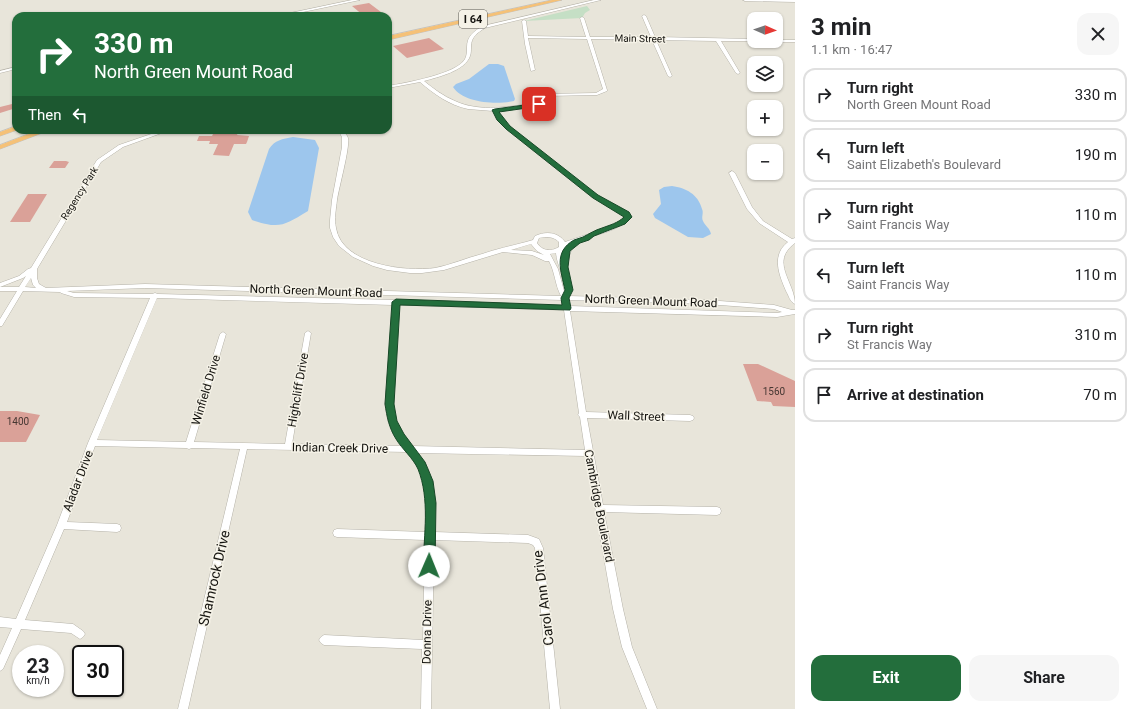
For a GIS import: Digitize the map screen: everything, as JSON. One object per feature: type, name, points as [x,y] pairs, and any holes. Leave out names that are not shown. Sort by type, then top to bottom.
[{"type":"highway","name":"I 64","points":[[392,31],[535,0]]},
{"type":"highway","name":"I 64","points":[[392,37],[559,0]]},
{"type":"highway","points":[[0,130],[12,126]]},
{"type":"highway","points":[[0,134],[12,130]]},
{"type":"highway","points":[[0,144],[27,134]]},
{"type":"highway","points":[[0,147],[35,134]]},
{"type":"street","points":[[298,12],[358,0]]},
{"type":"street","points":[[392,87],[453,70],[465,62],[469,52],[469,40],[475,33],[484,27],[599,0]]},
{"type":"street","points":[[745,0],[795,1]]},
{"type":"street","points":[[644,16],[670,76]]},
{"type":"street","points":[[420,80],[443,98],[453,103],[467,107],[495,110],[539,104],[545,95],[597,94],[605,90],[582,18]]},
{"type":"street","points":[[524,21],[533,70]]},
{"type":"street","name":"Main Street","points":[[526,37],[747,40]]},
{"type":"street","points":[[718,40],[738,73]]},
{"type":"street","points":[[783,41],[795,41]]},
{"type":"street","points":[[0,72],[12,69]]},
{"type":"street","points":[[342,134],[345,147],[333,223],[334,229],[339,241],[350,252],[377,265],[414,271],[442,268],[534,241],[537,237],[544,235],[556,237],[583,236],[622,223],[628,219],[628,216],[595,197],[509,129],[499,118],[495,110]]},
{"type":"street","name":"Regency Park","points":[[0,324],[99,161],[121,146],[156,134]]},
{"type":"street","points":[[732,173],[749,208],[761,222],[794,241],[783,252],[779,264],[783,278],[795,302]]},
{"type":"street","points":[[564,267],[566,250],[573,244],[587,238],[591,234]]},
{"type":"street","points":[[505,250],[550,252],[583,236]]},
{"type":"street","points":[[556,237],[562,242],[558,255],[564,267],[569,290],[565,298]]},
{"type":"street","points":[[534,241],[535,246],[552,259],[556,268],[560,290],[565,298]]},
{"type":"street","points":[[505,250],[534,253],[546,259],[556,268]]},
{"type":"street","points":[[0,285],[22,277],[34,268]]},
{"type":"street","points":[[34,268],[36,285],[46,290]]},
{"type":"street","name":"North Green Mount Road","points":[[0,289],[57,290],[145,286],[565,298],[728,303],[774,307],[792,312]]},
{"type":"street","name":"North Green Mount Road","points":[[57,290],[74,294],[396,302],[777,316],[792,312]]},
{"type":"street","name":"Aladar Drive","points":[[0,666],[61,525],[92,442],[155,295]]},
{"type":"street","name":"Cambridge Boulevard","points":[[565,298],[588,453],[627,647],[652,709]]},
{"type":"street","name":"Donna Drive","points":[[396,302],[390,404],[392,421],[400,437],[422,465],[428,481],[430,503],[426,709]]},
{"type":"street","name":"Highcliff Drive","points":[[288,447],[308,333]]},
{"type":"street","name":"Winfield Drive","points":[[189,446],[223,334]]},
{"type":"street","name":"Wall Street","points":[[582,415],[690,418]]},
{"type":"street","name":"Indian Creek Drive","points":[[92,442],[189,446],[588,453]]},
{"type":"street","name":"Shamrock Drive","points":[[183,709],[244,446]]},
{"type":"street","points":[[599,508],[717,511]]},
{"type":"street","points":[[61,525],[117,528]]},
{"type":"street","name":"Carol Ann Drive","points":[[337,533],[528,539],[536,542],[539,548],[555,709]]},
{"type":"street","points":[[0,622],[73,629],[80,634]]},
{"type":"street","points":[[324,640],[427,645]]},
{"type":"green space","points":[[587,6],[590,10],[585,13],[582,18],[524,21]]},
{"type":"water","points":[[489,64],[504,66],[515,99],[514,101],[490,103],[472,100],[458,92],[453,87],[456,84],[469,79]]},
{"type":"water","points":[[293,137],[315,140],[319,148],[308,211],[287,223],[275,225],[252,220],[248,212],[269,149],[279,140]]},
{"type":"water","points":[[672,186],[687,190],[698,199],[703,210],[703,221],[710,230],[711,234],[703,238],[688,237],[655,218],[653,214],[661,204],[659,190],[664,187]]},
{"type":"building","points":[[369,3],[381,12],[359,12],[352,6]]},
{"type":"building","points":[[429,38],[444,49],[407,58],[393,46]]},
{"type":"building","points":[[12,104],[12,109],[0,113],[0,107]]},
{"type":"building","points":[[213,134],[237,134],[249,136],[246,144],[234,144],[229,156],[213,155],[218,144],[209,144],[210,141],[197,141],[199,136],[212,136]]},
{"type":"building","points":[[54,161],[69,162],[65,168],[49,168]]},
{"type":"building","points":[[28,194],[47,194],[30,222],[10,222]]},
{"type":"building","points":[[743,364],[758,364],[795,381],[795,407],[773,406],[771,402],[757,401]]},
{"type":"building","points":[[0,411],[17,411],[40,415],[26,442],[0,442]]},
{"type":"route","points":[[429,566],[430,503],[428,481],[422,465],[400,437],[392,421],[390,404],[396,302],[566,308],[565,298],[569,290],[564,267],[566,250],[570,246],[587,238],[591,234],[622,223],[628,217],[626,214],[595,197],[508,128],[499,118],[495,110],[539,104]]}]
